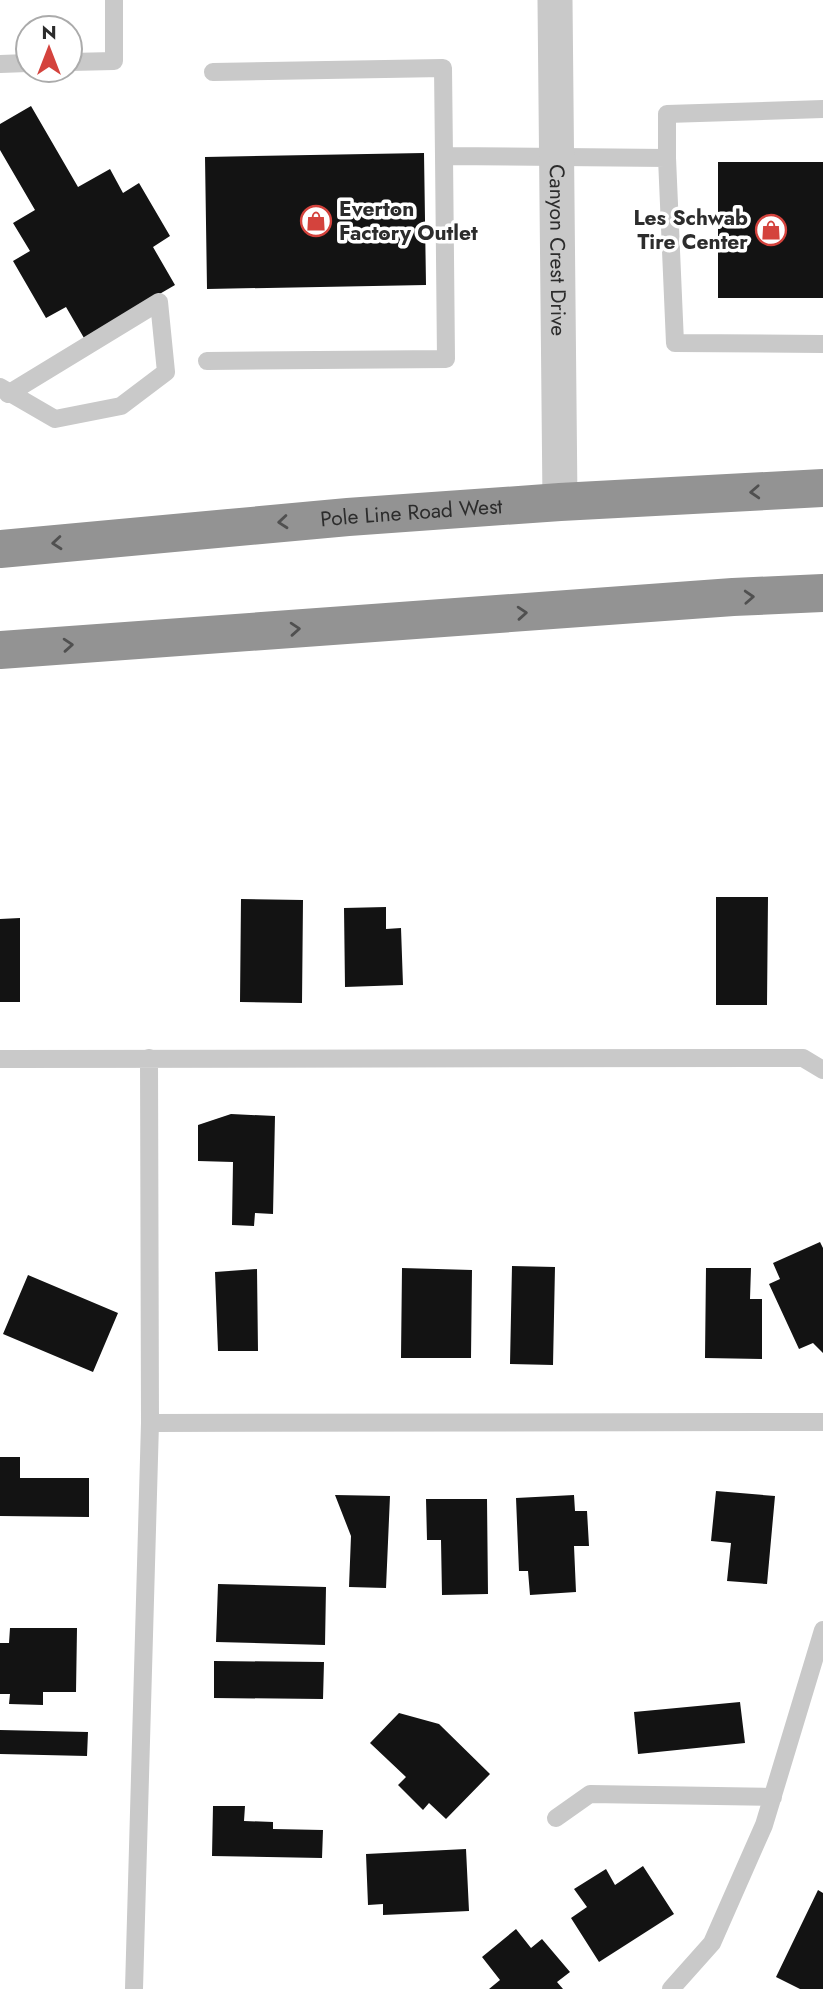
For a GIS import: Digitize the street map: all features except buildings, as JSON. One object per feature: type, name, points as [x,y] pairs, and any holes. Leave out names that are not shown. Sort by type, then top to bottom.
[{"type":"highway","name":"Pole Line Road West","points":[[0,548],[348,517],[823,488]]},
{"type":"highway","points":[[0,650],[733,597],[823,593]]},
{"type":"street","name":"Canyon Crest Drive","points":[[555,0],[560,502]]},
{"type":"lane","points":[[84,62],[114,61],[114,0]]},
{"type":"lane","points":[[207,361],[446,359],[443,68],[213,72]]},
{"type":"lane","points":[[823,109],[667,114],[675,343],[823,344]]},
{"type":"lane","points":[[444,156],[667,158]]},
{"type":"lane","points":[[159,302],[166,372],[121,406],[55,419],[4,390],[159,302]]},
{"type":"lane","points":[[134,1989],[150,1423],[149,1058]]},
{"type":"lane","points":[[0,1059],[803,1058],[823,1070]]},
{"type":"lane","points":[[150,1423],[823,1422]]},
{"type":"lane","points":[[671,1989],[712,1943],[764,1825],[823,1630]]},
{"type":"lane","points":[[556,1818],[590,1794],[773,1797]]},
{"type":"place","name":"Everton Factory Outlet","points":[[316,221]]},
{"type":"place","name":"Les Schwab Tire Center","points":[[771,230]]}]
